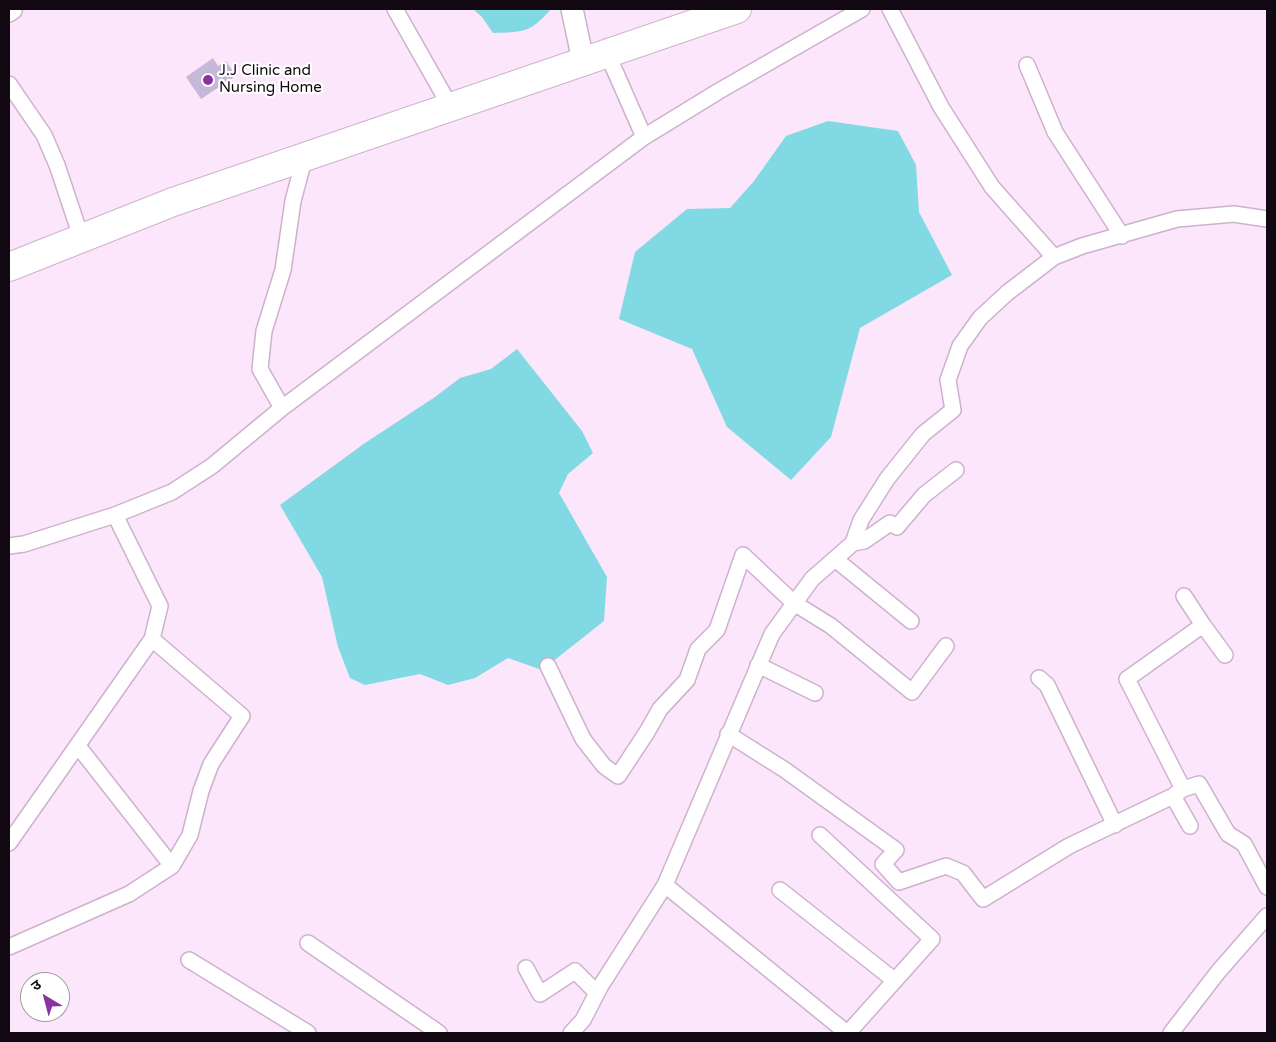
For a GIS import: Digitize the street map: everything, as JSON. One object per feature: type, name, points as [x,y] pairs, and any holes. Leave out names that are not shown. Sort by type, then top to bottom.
[{"type":"highway","points":[[9,267],[173,202],[607,48],[711,9]]},
{"type":"highway","points":[[9,251],[78,228],[176,189],[279,152],[446,98],[580,51],[607,48],[737,9]]},
{"type":"street","points":[[395,9],[446,98]]},
{"type":"street","points":[[572,9],[580,51]]},
{"type":"street","points":[[9,546],[24,544],[116,515],[180,487],[212,466],[282,408],[644,138],[719,90],[862,9]]},
{"type":"street","points":[[890,9],[942,107],[992,187],[1054,256]]},
{"type":"street","points":[[607,48],[644,138]]},
{"type":"street","points":[[1027,64],[1055,132],[1122,236]]},
{"type":"street","points":[[9,84],[44,135],[57,165],[78,228]]},
{"type":"street","points":[[282,408],[260,369],[264,331],[283,270],[293,201],[305,156]]},
{"type":"street","points":[[571,1033],[583,1020],[597,993],[665,885],[772,634],[812,579],[853,543],[861,520],[887,480],[923,434],[953,410],[948,380],[960,346],[987,312],[1007,293],[1054,256],[1082,246],[1177,219],[1234,214],[1267,218]]},
{"type":"street","points":[[853,543],[864,541],[890,522],[897,527],[924,495],[956,470]]},
{"type":"street","points":[[9,843],[152,639],[160,606],[116,515]]},
{"type":"street","points":[[548,666],[583,738],[604,766],[618,776],[660,709],[687,680],[698,649],[717,630],[743,555],[794,604],[831,626],[912,692],[946,646]]},
{"type":"street","points":[[835,559],[911,621]]},
{"type":"street","points":[[1184,596],[1225,655]]},
{"type":"street","points":[[1190,826],[1178,792],[1127,679],[1203,625]]},
{"type":"street","points":[[9,948],[128,894],[172,866],[190,835],[201,791],[211,764],[242,716],[152,639]]},
{"type":"street","points":[[758,665],[815,693]]},
{"type":"street","points":[[1039,678],[1047,685],[1115,825]]},
{"type":"street","points":[[728,734],[785,770],[896,850],[884,864],[899,882],[946,866],[963,873],[983,899],[1069,846],[1115,825],[1178,792],[1199,784],[1228,834],[1244,844],[1267,887]]},
{"type":"street","points":[[78,746],[172,866]]},
{"type":"street","points":[[665,885],[848,1033],[932,939],[820,835]]},
{"type":"street","points":[[780,890],[894,980]]},
{"type":"street","points":[[1171,1033],[1218,972],[1267,916]]},
{"type":"street","points":[[308,943],[439,1033]]},
{"type":"street","points":[[189,960],[308,1033]]},
{"type":"street","points":[[526,968],[540,994],[575,971],[597,993]]},
{"type":"water","points":[[473,9],[551,9],[537,23],[526,30],[493,33],[482,17]]},
{"type":"water","points":[[828,121],[898,131],[916,165],[919,212],[952,275],[860,328],[831,437],[791,480],[727,427],[692,349],[619,319],[635,252],[687,209],[730,208],[754,181],[786,136]]},
{"type":"water","points":[[517,349],[582,431],[593,453],[568,474],[559,493],[607,577],[604,621],[542,670],[508,658],[475,678],[448,685],[420,674],[365,685],[350,678],[338,647],[322,577],[280,505],[365,443],[435,397],[460,378],[491,369]]},
{"type":"building","points":[[213,58],[218,66],[226,61],[236,76],[201,99],[186,77]]},
{"type":"place","name":"J.J Clinic and Nursing Home","points":[[208,80]]}]
